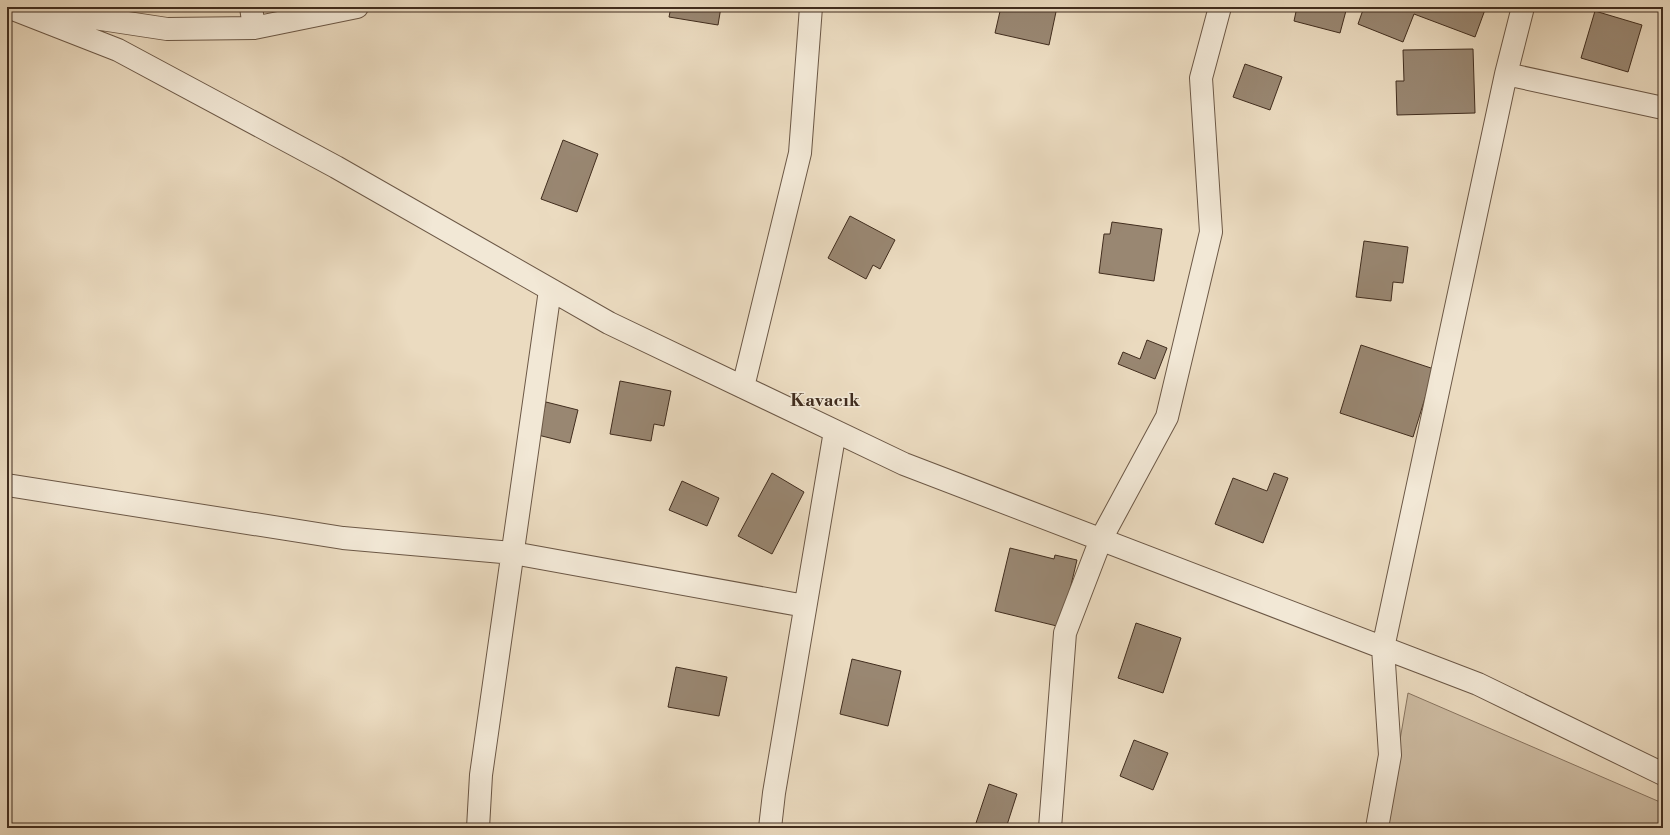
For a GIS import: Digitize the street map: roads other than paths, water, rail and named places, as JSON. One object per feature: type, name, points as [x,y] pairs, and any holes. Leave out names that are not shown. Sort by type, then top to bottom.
[{"type":"street","points":[[8,7],[118,50],[336,167],[609,323],[904,464],[1478,684],[1663,774]]},
{"type":"street","points":[[19,7],[166,30],[253,17],[357,7]]},
{"type":"street","points":[[743,387],[800,152],[811,7]]},
{"type":"street","points":[[1050,828],[1065,633],[1101,539],[1167,417],[1211,232],[1201,78],[1220,7]]},
{"type":"street","points":[[1376,828],[1390,755],[1383,648],[1506,74],[1523,7]]},
{"type":"street","points":[[1506,74],[1663,108]]},
{"type":"street","points":[[478,828],[481,775],[550,290]]},
{"type":"street","points":[[770,828],[775,785],[835,431]]},
{"type":"street","points":[[7,485],[343,538],[513,553],[805,606]]},
{"type":"district","name":"Kavacık","points":[[825,400]]}]
